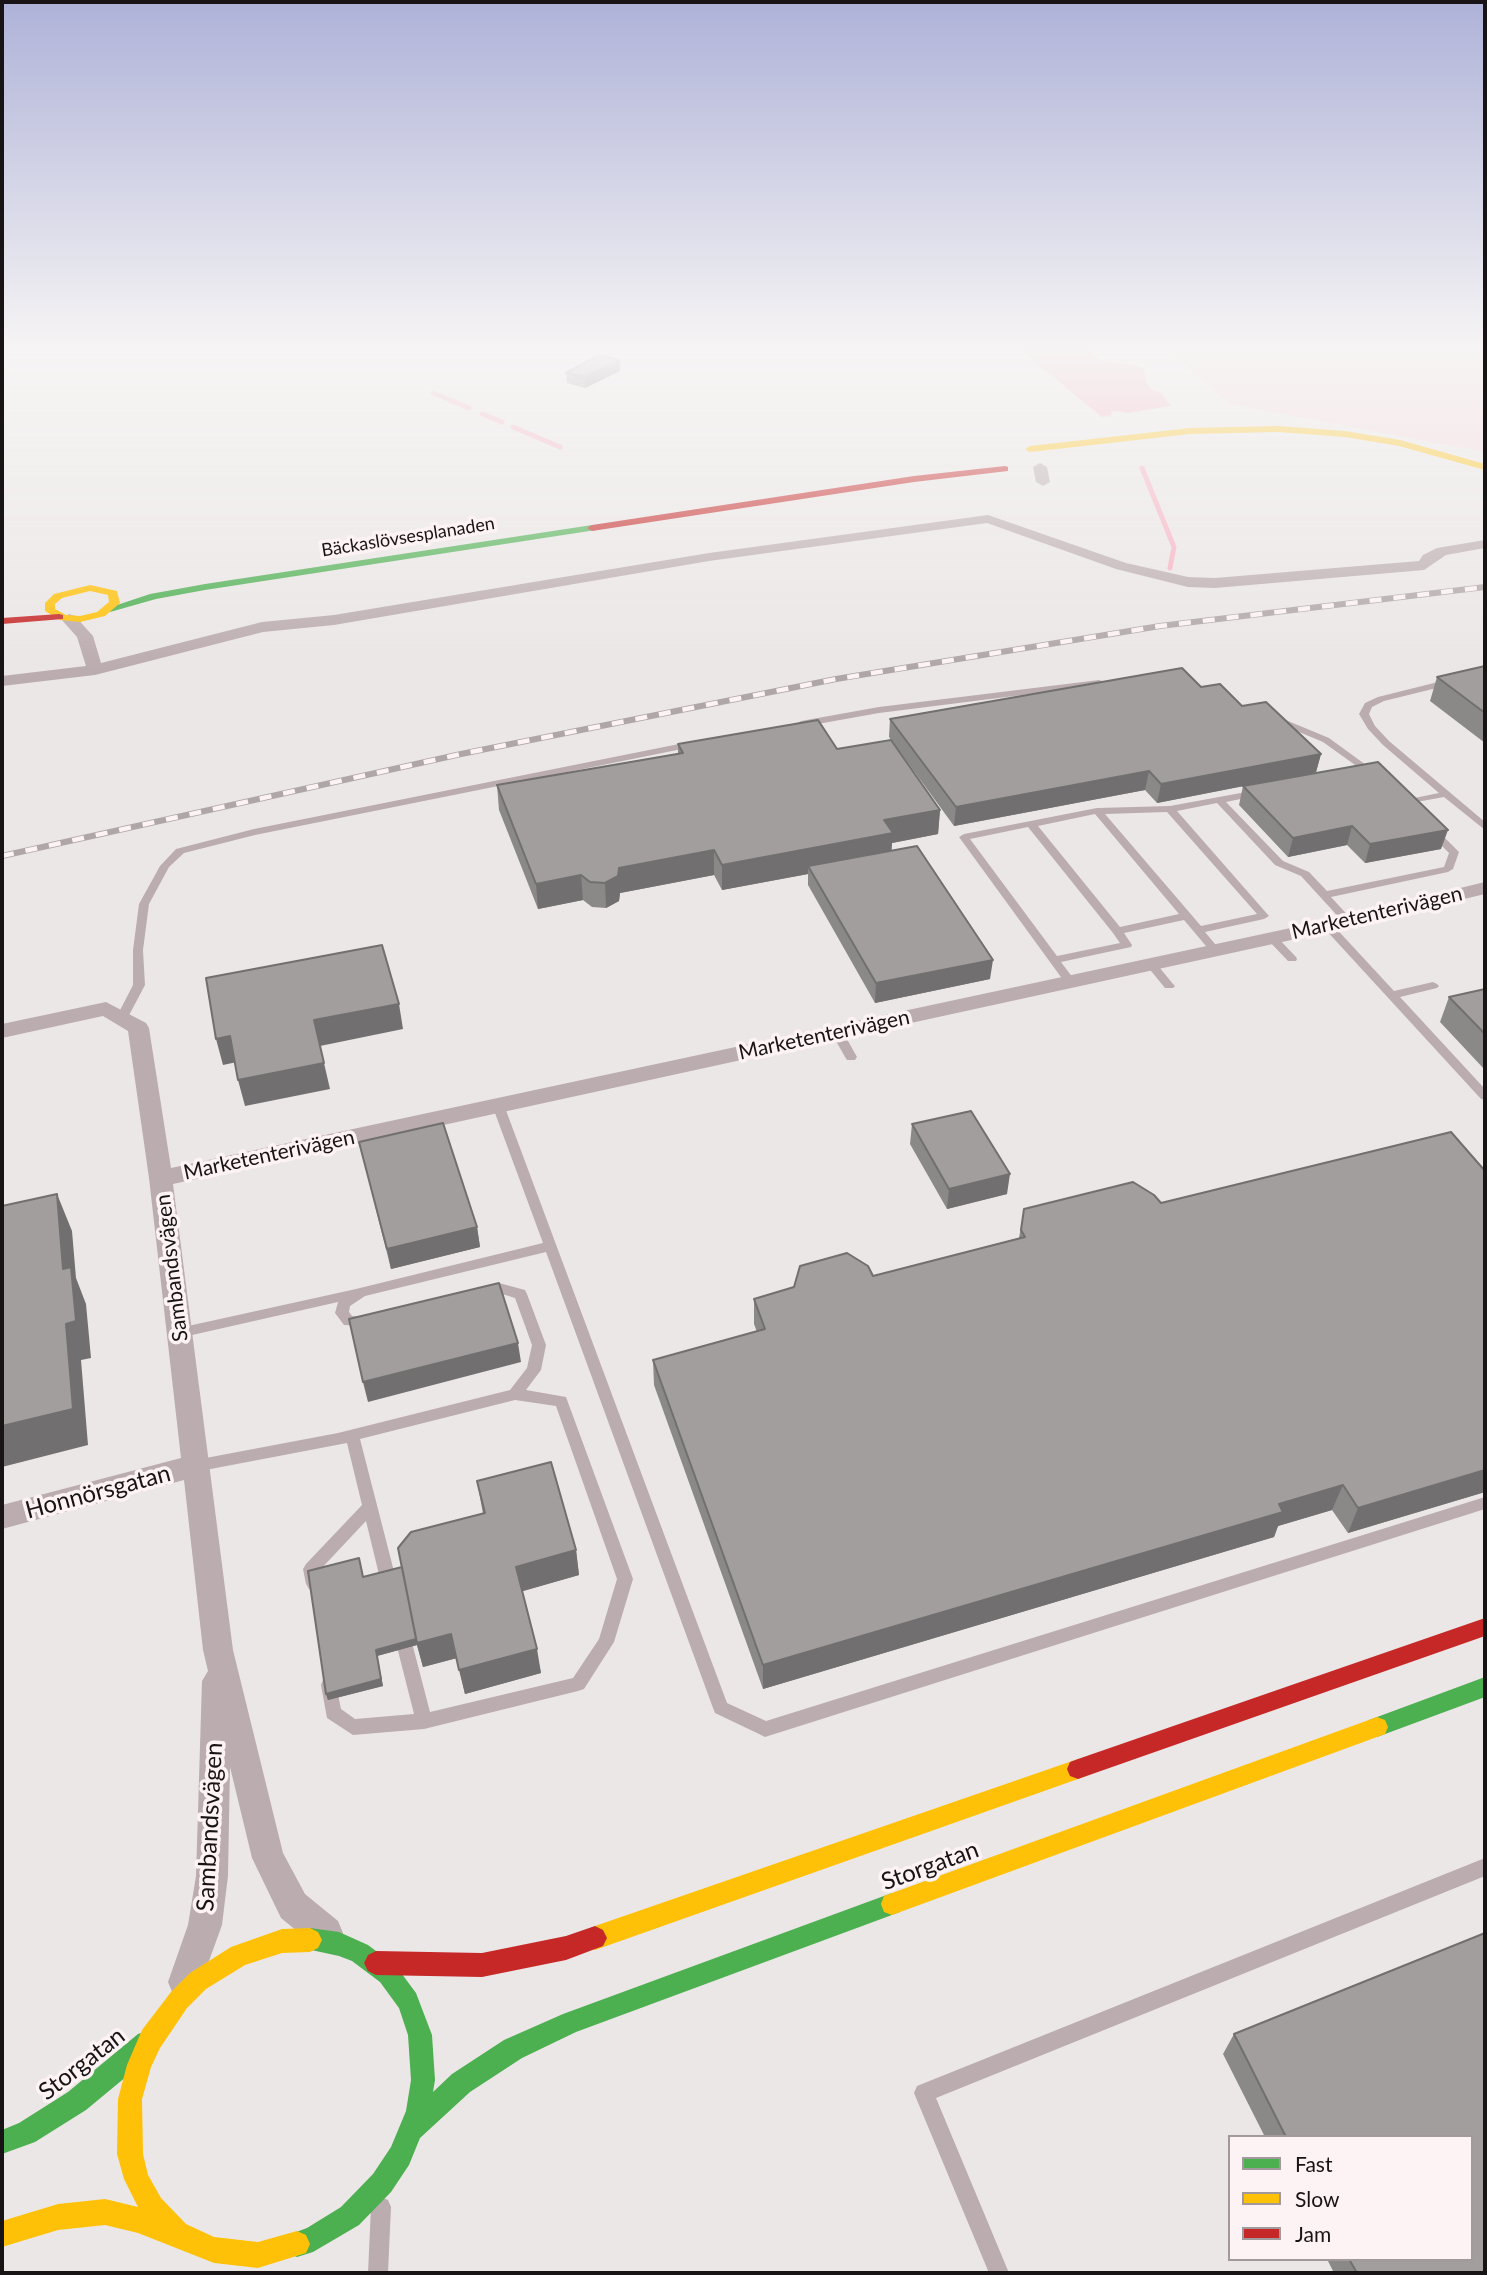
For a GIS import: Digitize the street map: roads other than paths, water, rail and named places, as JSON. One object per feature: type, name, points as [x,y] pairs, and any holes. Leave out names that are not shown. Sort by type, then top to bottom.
[{"type":"street","name":"Bäckaslövsesplanaden","points":[[2,613],[52,601],[78,589],[109,591],[209,580],[896,476],[987,456]]},
{"type":"street","name":"Bäckaslövsesplanaden","points":[[988,456],[993,465],[1029,470]]},
{"type":"street","name":"Bäckaslövsesplanaden","points":[[1029,470],[1039,456]]},
{"type":"street","name":"Bäckaslövsesplanaden","points":[[2,621],[64,618],[105,611],[154,596],[217,585],[914,478],[1029,470],[1081,456]]},
{"type":"street","name":"Bäckaslövsesplanaden","points":[[1447,456],[1485,467]]},
{"type":"street","points":[[2,681],[94,670],[262,627],[334,620],[709,557],[988,519],[1121,566],[1177,580],[1215,583],[1270,581],[1424,565],[1428,558],[1442,551],[1485,544]]},
{"type":"street","points":[[85,636],[116,600],[115,595],[109,591]]},
{"type":"street","points":[[52,601],[48,609],[64,618],[85,636],[94,670]]},
{"type":"street","name":"Marketenterivägen","points":[[161,1178],[1272,938],[1485,888]]},
{"type":"street","points":[[2,1031],[106,1009],[122,1018]]},
{"type":"street","name":"Sambandsvägen","points":[[122,1018],[138,1028],[161,1178],[218,1650],[268,1858],[293,1906],[339,1944]]},
{"type":"street","name":"Honnörsgatan","points":[[2,1517],[195,1466]]},
{"type":"street","name":"Storgatan","points":[[376,1962],[430,1966],[482,1965],[566,1948],[1485,1628]]},
{"type":"street","name":"Sambandsvägen","points":[[178,2000],[205,1926],[212,1876],[218,1650]]},
{"type":"street","name":"Storgatan","points":[[412,2129],[471,2076],[513,2049],[571,2022],[1485,1687]]},
{"type":"street","name":"Storgatan","points":[[2,2234],[58,2217],[105,2212],[138,2220],[214,2250],[236,2254],[279,2251],[313,2239],[350,2216],[382,2183],[400,2156],[412,2129],[423,2080],[420,2035],[408,2001],[376,1962],[339,1944],[306,1939],[257,1947],[218,1966],[178,2000],[151,2039],[139,2065],[130,2099],[130,2154],[137,2179],[152,2207],[177,2233],[194,2242]]},
{"type":"street","name":"Storgatan","points":[[2,2142],[26,2133],[77,2101],[151,2039]]},
{"type":"lane","points":[[1462,680],[1381,699],[1368,705],[1364,714],[1371,727],[1386,743],[1485,827]]},
{"type":"lane","points":[[784,727],[879,710],[1105,683]]},
{"type":"lane","points":[[1267,715],[1326,740],[1376,777],[1359,776]]},
{"type":"lane","points":[[122,1018],[139,985],[138,950],[144,904],[165,866],[180,851],[254,832],[703,742]]},
{"type":"lane","points":[[1070,982],[964,837],[1097,811],[1170,809],[1270,791]]},
{"type":"lane","points":[[1404,804],[1446,794]]},
{"type":"lane","points":[[1219,800],[1279,863],[1305,874],[1324,895],[1338,923],[1391,995],[1485,1096]]},
{"type":"lane","points":[[1170,809],[1264,916],[1198,930]]},
{"type":"lane","points":[[1097,811],[1215,950]]},
{"type":"lane","points":[[1324,895],[1448,869],[1454,852],[1420,820]]},
{"type":"lane","points":[[1031,824],[1127,945],[1055,961]]},
{"type":"lane","points":[[1116,930],[1186,916]]},
{"type":"lane","points":[[1272,938],[1292,959]]},
{"type":"lane","points":[[1151,964],[1169,986]]},
{"type":"lane","points":[[1391,995],[1433,986]]},
{"type":"lane","points":[[836,1032],[851,1057]]},
{"type":"lane","points":[[498,1105],[721,1708],[765,1729],[1485,1503]]},
{"type":"lane","points":[[179,1334],[550,1246]]},
{"type":"lane","points":[[466,1297],[499,1288],[520,1294],[539,1345],[534,1370],[515,1394]]},
{"type":"lane","points":[[361,1292],[344,1303],[342,1313],[349,1321],[380,1318]]},
{"type":"lane","points":[[195,1466],[352,1435],[515,1394],[561,1401],[625,1579],[606,1642],[578,1684],[424,1721],[353,1727],[333,1713],[327,1674]]},
{"type":"lane","points":[[352,1435],[424,1721]]},
{"type":"lane","points":[[315,1595],[311,1569],[370,1507]]},
{"type":"lane","points":[[999,2273],[924,2093],[1485,1867]]},
{"type":"lane","points":[[378,2273],[382,2183]]},
{"type":"lane","points":[[236,2254],[256,2273]]},
{"type":"waterway","points":[[1142,468],[1174,547],[1170,568]]},
{"type":"railway","points":[[2,856],[461,754],[836,679],[1160,626],[1485,587]]}]
